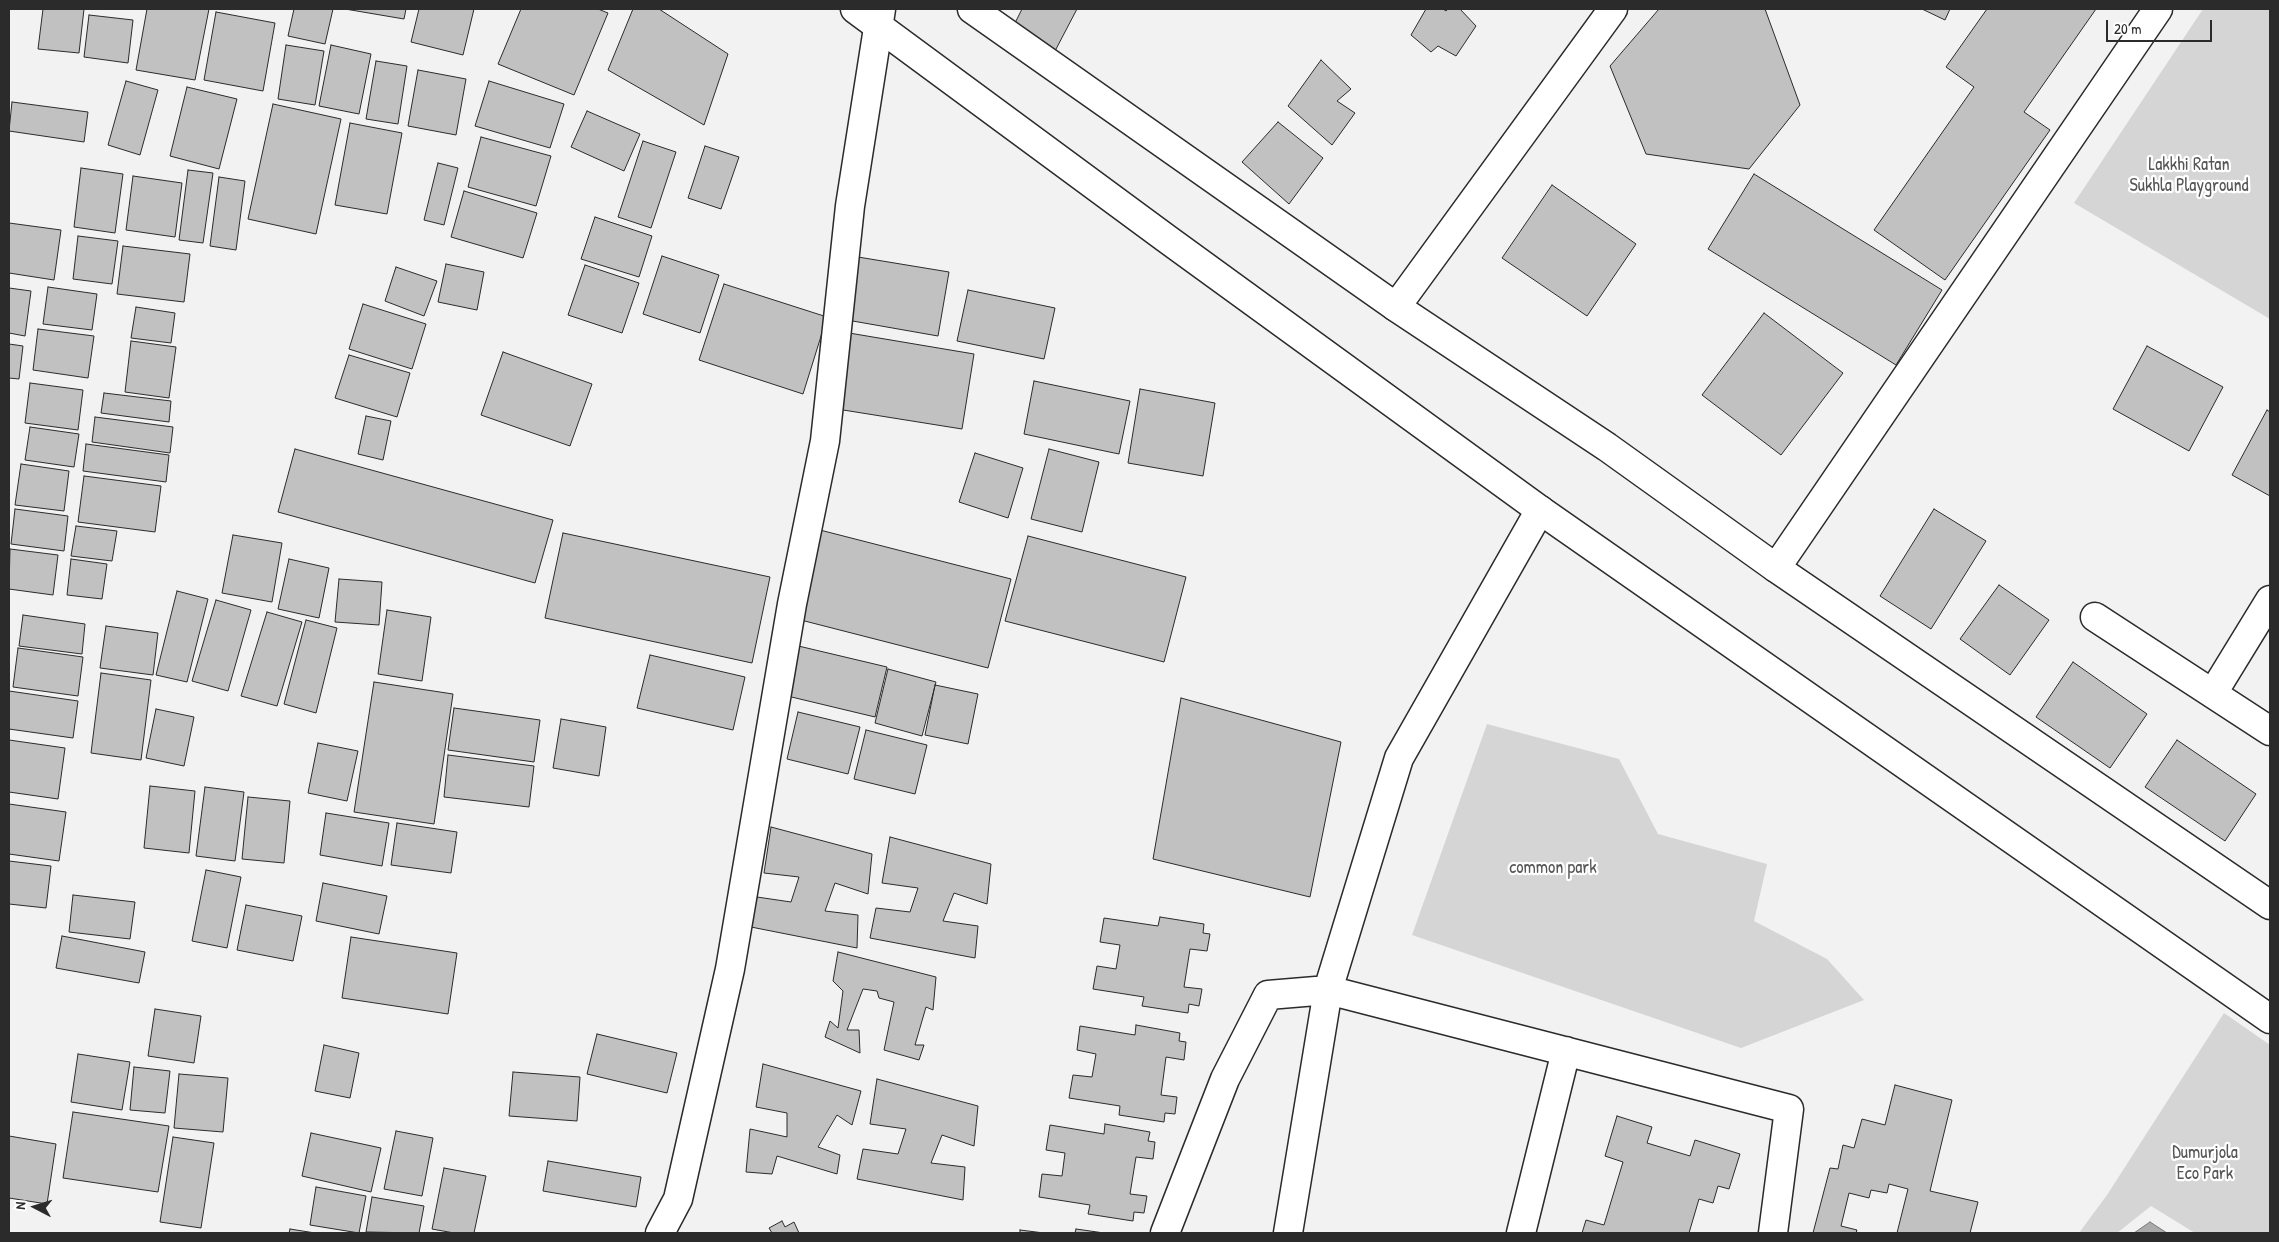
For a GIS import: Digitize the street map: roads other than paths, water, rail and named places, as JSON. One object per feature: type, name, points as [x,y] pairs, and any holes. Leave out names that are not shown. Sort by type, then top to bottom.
[{"type":"main road","points":[[855,9],[879,16],[1167,239],[1540,510],[2270,1019]]},
{"type":"main road","points":[[972,9],[1396,307],[1607,447],[1776,568],[2270,905]]},
{"type":"main road","points":[[1396,307],[1613,9]]},
{"type":"main road","points":[[1776,568],[2158,9]]},
{"type":"main road","points":[[660,1233],[678,1199],[730,969],[792,604],[825,441],[850,206],[866,114],[879,16]]},
{"type":"main road","points":[[1288,1233],[1328,990],[1399,758],[1540,510]]},
{"type":"main road","points":[[2213,693],[2270,600]]},
{"type":"main road","points":[[2095,617],[2270,731]]},
{"type":"main road","points":[[1165,1233],[1225,1079],[1268,995],[1328,990],[1566,1050],[1789,1110],[1773,1233]]},
{"type":"main road","points":[[1522,1233],[1566,1050]]},
{"type":"park label","name":"Lakkhi Ratan Sukhla Playground","points":[[2189,175]]},
{"type":"park label","name":"common park","points":[[1553,868]]},
{"type":"park label","name":"Dumurjola Eco Park","points":[[2205,1163]]}]
